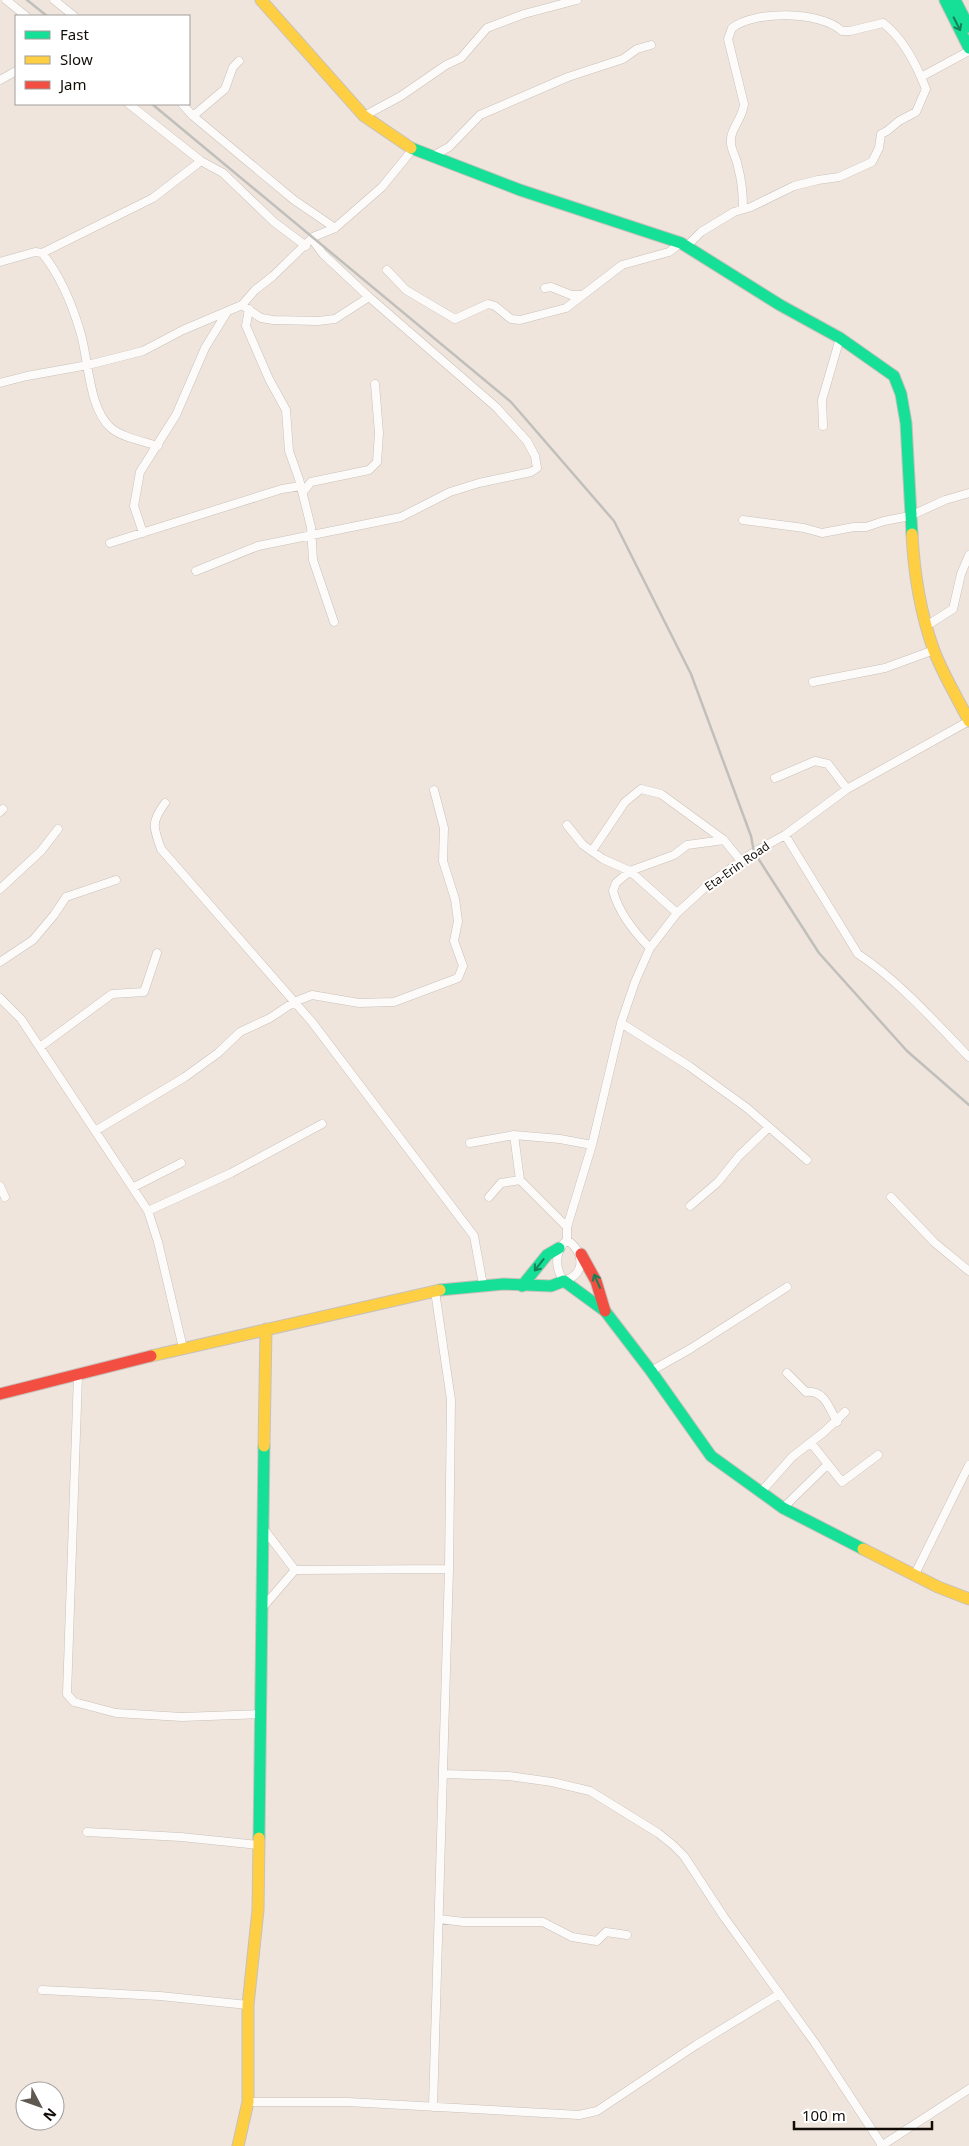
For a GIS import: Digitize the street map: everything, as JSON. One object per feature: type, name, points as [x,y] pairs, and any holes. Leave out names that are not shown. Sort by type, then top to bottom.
[{"type":"street","points":[[6,0],[25,15]]},
{"type":"street","points":[[54,0],[73,15]]},
{"type":"street","points":[[261,0],[364,116],[413,149],[520,190],[684,245],[780,305],[840,338],[894,376],[902,394],[906,423],[913,556],[922,614],[934,650],[969,721]]},
{"type":"street","points":[[364,116],[401,96],[446,64],[461,58],[486,28],[524,14],[577,0]]},
{"type":"street","points":[[922,77],[969,50],[944,0]]},
{"type":"street","points":[[955,0],[969,27]]},
{"type":"street","points":[[387,270],[406,290],[455,319],[488,304],[495,306],[511,319],[520,320],[566,308],[622,265],[670,252],[734,212],[743,209],[773,197],[794,186],[839,177],[872,162],[880,148],[881,134],[916,112],[926,89],[922,77],[894,31],[883,23],[850,31],[842,31],[836,25],[827,22],[789,15],[769,16],[738,24],[729,33],[728,39],[744,104],[744,112],[735,126],[731,144],[738,165],[743,192],[743,209]]},
{"type":"street","points":[[433,156],[449,147],[480,115],[568,77],[623,59],[637,49],[650,45]]},
{"type":"street","points":[[193,116],[225,89],[233,67],[239,62]]},
{"type":"street","points":[[0,80],[15,72]]},
{"type":"street","points":[[130,105],[201,161],[223,173],[274,222],[306,246]]},
{"type":"street","points":[[183,105],[193,116],[294,200],[335,228]]},
{"type":"street","points":[[334,622],[313,560],[312,535],[302,489],[288,452],[286,410],[269,379],[246,326],[246,307],[255,290],[306,246],[312,238],[335,228],[382,187],[413,149]]},
{"type":"street","points":[[0,262],[35,252],[42,252],[153,198],[201,161]]},
{"type":"street","points":[[196,571],[258,546],[401,517],[450,492],[479,483],[531,472],[537,468],[535,456],[527,441],[496,407],[369,297],[323,254],[312,238]]},
{"type":"street","points":[[42,252],[70,301],[81,332],[91,392],[110,428],[122,435],[158,446]]},
{"type":"street","points":[[545,288],[551,287],[571,295],[584,295]]},
{"type":"street","points":[[0,383],[88,365],[143,350],[183,330],[227,312],[246,307],[262,318],[318,322],[335,319],[369,297]]},
{"type":"street","points":[[143,533],[134,506],[140,472],[176,415],[205,348],[227,312]]},
{"type":"street","points":[[823,426],[822,400],[840,338]]},
{"type":"street","points":[[110,543],[282,489],[302,489],[311,482],[370,470],[377,462],[379,432],[375,384]]},
{"type":"street","points":[[743,520],[804,528],[822,533],[854,527],[866,527],[910,516],[945,500],[969,493]]},
{"type":"street","points":[[926,626],[953,610],[961,574],[969,554]]},
{"type":"street","points":[[813,682],[885,668],[934,650]]},
{"type":"street","name":"Eta-Erin Road","points":[[564,1281],[560,1274],[567,1227],[592,1145],[621,1023],[635,982],[650,948],[678,913],[710,883],[741,861],[784,835],[847,789],[969,721]]},
{"type":"street","points":[[775,778],[815,761],[828,764],[847,789]]},
{"type":"street","points":[[592,852],[625,802],[641,789],[661,794],[724,840],[741,861]]},
{"type":"street","points":[[95,1131],[185,1076],[218,1053],[240,1032],[270,1018],[294,1002],[312,995],[359,1003],[394,1002],[458,978],[463,966],[454,941],[458,921],[455,899],[443,860],[444,828],[434,790]]},
{"type":"street","points":[[166,803],[156,815],[153,828],[161,849],[312,1022],[474,1236],[483,1285]]},
{"type":"street","points":[[567,825],[592,852],[630,871],[678,913]]},
{"type":"street","points":[[0,889],[41,851],[58,829]]},
{"type":"street","points":[[784,835],[858,954],[872,963],[913,1001],[969,1057]]},
{"type":"street","points":[[650,948],[638,935],[615,899],[613,891],[616,883],[630,871],[674,855],[688,845],[724,840]]},
{"type":"street","points":[[0,962],[33,940],[66,897],[116,880]]},
{"type":"street","points":[[40,1047],[112,994],[144,992],[157,953]]},
{"type":"street","points":[[0,998],[21,1019],[148,1211],[158,1242],[183,1348]]},
{"type":"street","points":[[621,1023],[689,1066],[747,1108],[807,1160]]},
{"type":"street","points":[[148,1211],[232,1173],[322,1124]]},
{"type":"street","points":[[690,1206],[718,1182],[738,1156],[769,1127]]},
{"type":"street","points":[[470,1143],[514,1135],[560,1139],[592,1145]]},
{"type":"street","points":[[514,1135],[520,1180],[567,1227]]},
{"type":"street","points":[[134,1188],[181,1163]]},
{"type":"street","points":[[490,1197],[501,1183],[520,1180]]},
{"type":"street","points":[[0,1186],[5,1197]]},
{"type":"street","points":[[891,1197],[935,1243],[969,1271]]},
{"type":"street","points":[[522,1286],[547,1254],[563,1244],[574,1244],[595,1276],[601,1290],[605,1311]]},
{"type":"street","points":[[0,1393],[183,1348],[435,1291],[504,1284],[551,1286],[564,1281],[577,1272],[580,1267],[581,1254]]},
{"type":"street","points":[[564,1281],[605,1311],[651,1371],[711,1456],[783,1508],[938,1587],[969,1599]]},
{"type":"street","points":[[651,1371],[690,1349],[787,1288]]},
{"type":"street","points":[[433,2107],[449,1569],[451,1400],[435,1291]]},
{"type":"street","points":[[238,2146],[248,2102],[248,2005],[258,1910],[266,1329]]},
{"type":"street","points":[[787,1373],[806,1392],[819,1393],[825,1398],[836,1422]]},
{"type":"street","points":[[78,1375],[67,1694],[74,1702],[88,1708],[116,1713],[182,1717],[260,1714]]},
{"type":"street","points":[[761,1492],[792,1457],[846,1412]]},
{"type":"street","points":[[810,1443],[842,1482],[878,1455]]},
{"type":"street","points":[[783,1508],[828,1464]]},
{"type":"street","points":[[915,1574],[969,1465]]},
{"type":"street","points":[[262,1526],[295,1570]]},
{"type":"street","points":[[261,1609],[295,1570],[449,1569]]},
{"type":"street","points":[[443,1774],[509,1776],[552,1782],[590,1791],[658,1833],[673,1845],[684,1856],[778,1995],[815,2043],[882,2146],[969,2089]]},
{"type":"street","points":[[87,1832],[181,1837],[258,1845]]},
{"type":"street","points":[[439,1919],[464,1922],[543,1922],[572,1937],[597,1941],[606,1932],[627,1935]]},
{"type":"street","points":[[42,1990],[160,1996],[248,2005]]},
{"type":"street","points":[[248,2102],[348,2102],[579,2115],[597,2111],[696,2045],[778,1995]]},
{"type":"railway","points":[[27,0],[46,15]]},
{"type":"railway","points":[[153,105],[511,402],[614,521],[691,674],[751,836],[754,852],[819,953],[907,1051],[969,1105]]},
{"type":"traffic: fast","points":[[945,0],[969,48]]},
{"type":"traffic: fast","points":[[955,0],[969,27]]},
{"type":"traffic: fast","points":[[411,148],[520,190],[681,243],[780,305],[840,338],[894,376],[901,394],[906,423],[912,534]]},
{"type":"traffic: fast","points":[[522,1286],[547,1255],[559,1248]]},
{"type":"traffic: fast","points":[[440,1290],[504,1284],[551,1286],[564,1281],[605,1311],[651,1371],[711,1456],[783,1508],[863,1549]]},
{"type":"traffic: fast","points":[[259,1838],[264,1446]]},
{"type":"traffic: slow","points":[[261,0],[364,116],[411,148]]},
{"type":"traffic: slow","points":[[912,534],[918,592],[928,634],[941,667],[969,721]]},
{"type":"traffic: slow","points":[[151,1356],[440,1290]]},
{"type":"traffic: slow","points":[[264,1446],[266,1329]]},
{"type":"traffic: slow","points":[[863,1549],[938,1587],[969,1599]]},
{"type":"traffic: slow","points":[[238,2146],[248,2102],[248,2005],[258,1910],[259,1838]]},
{"type":"traffic: jam","points":[[581,1254],[596,1281],[605,1311]]},
{"type":"traffic: jam","points":[[0,1394],[151,1356]]}]
